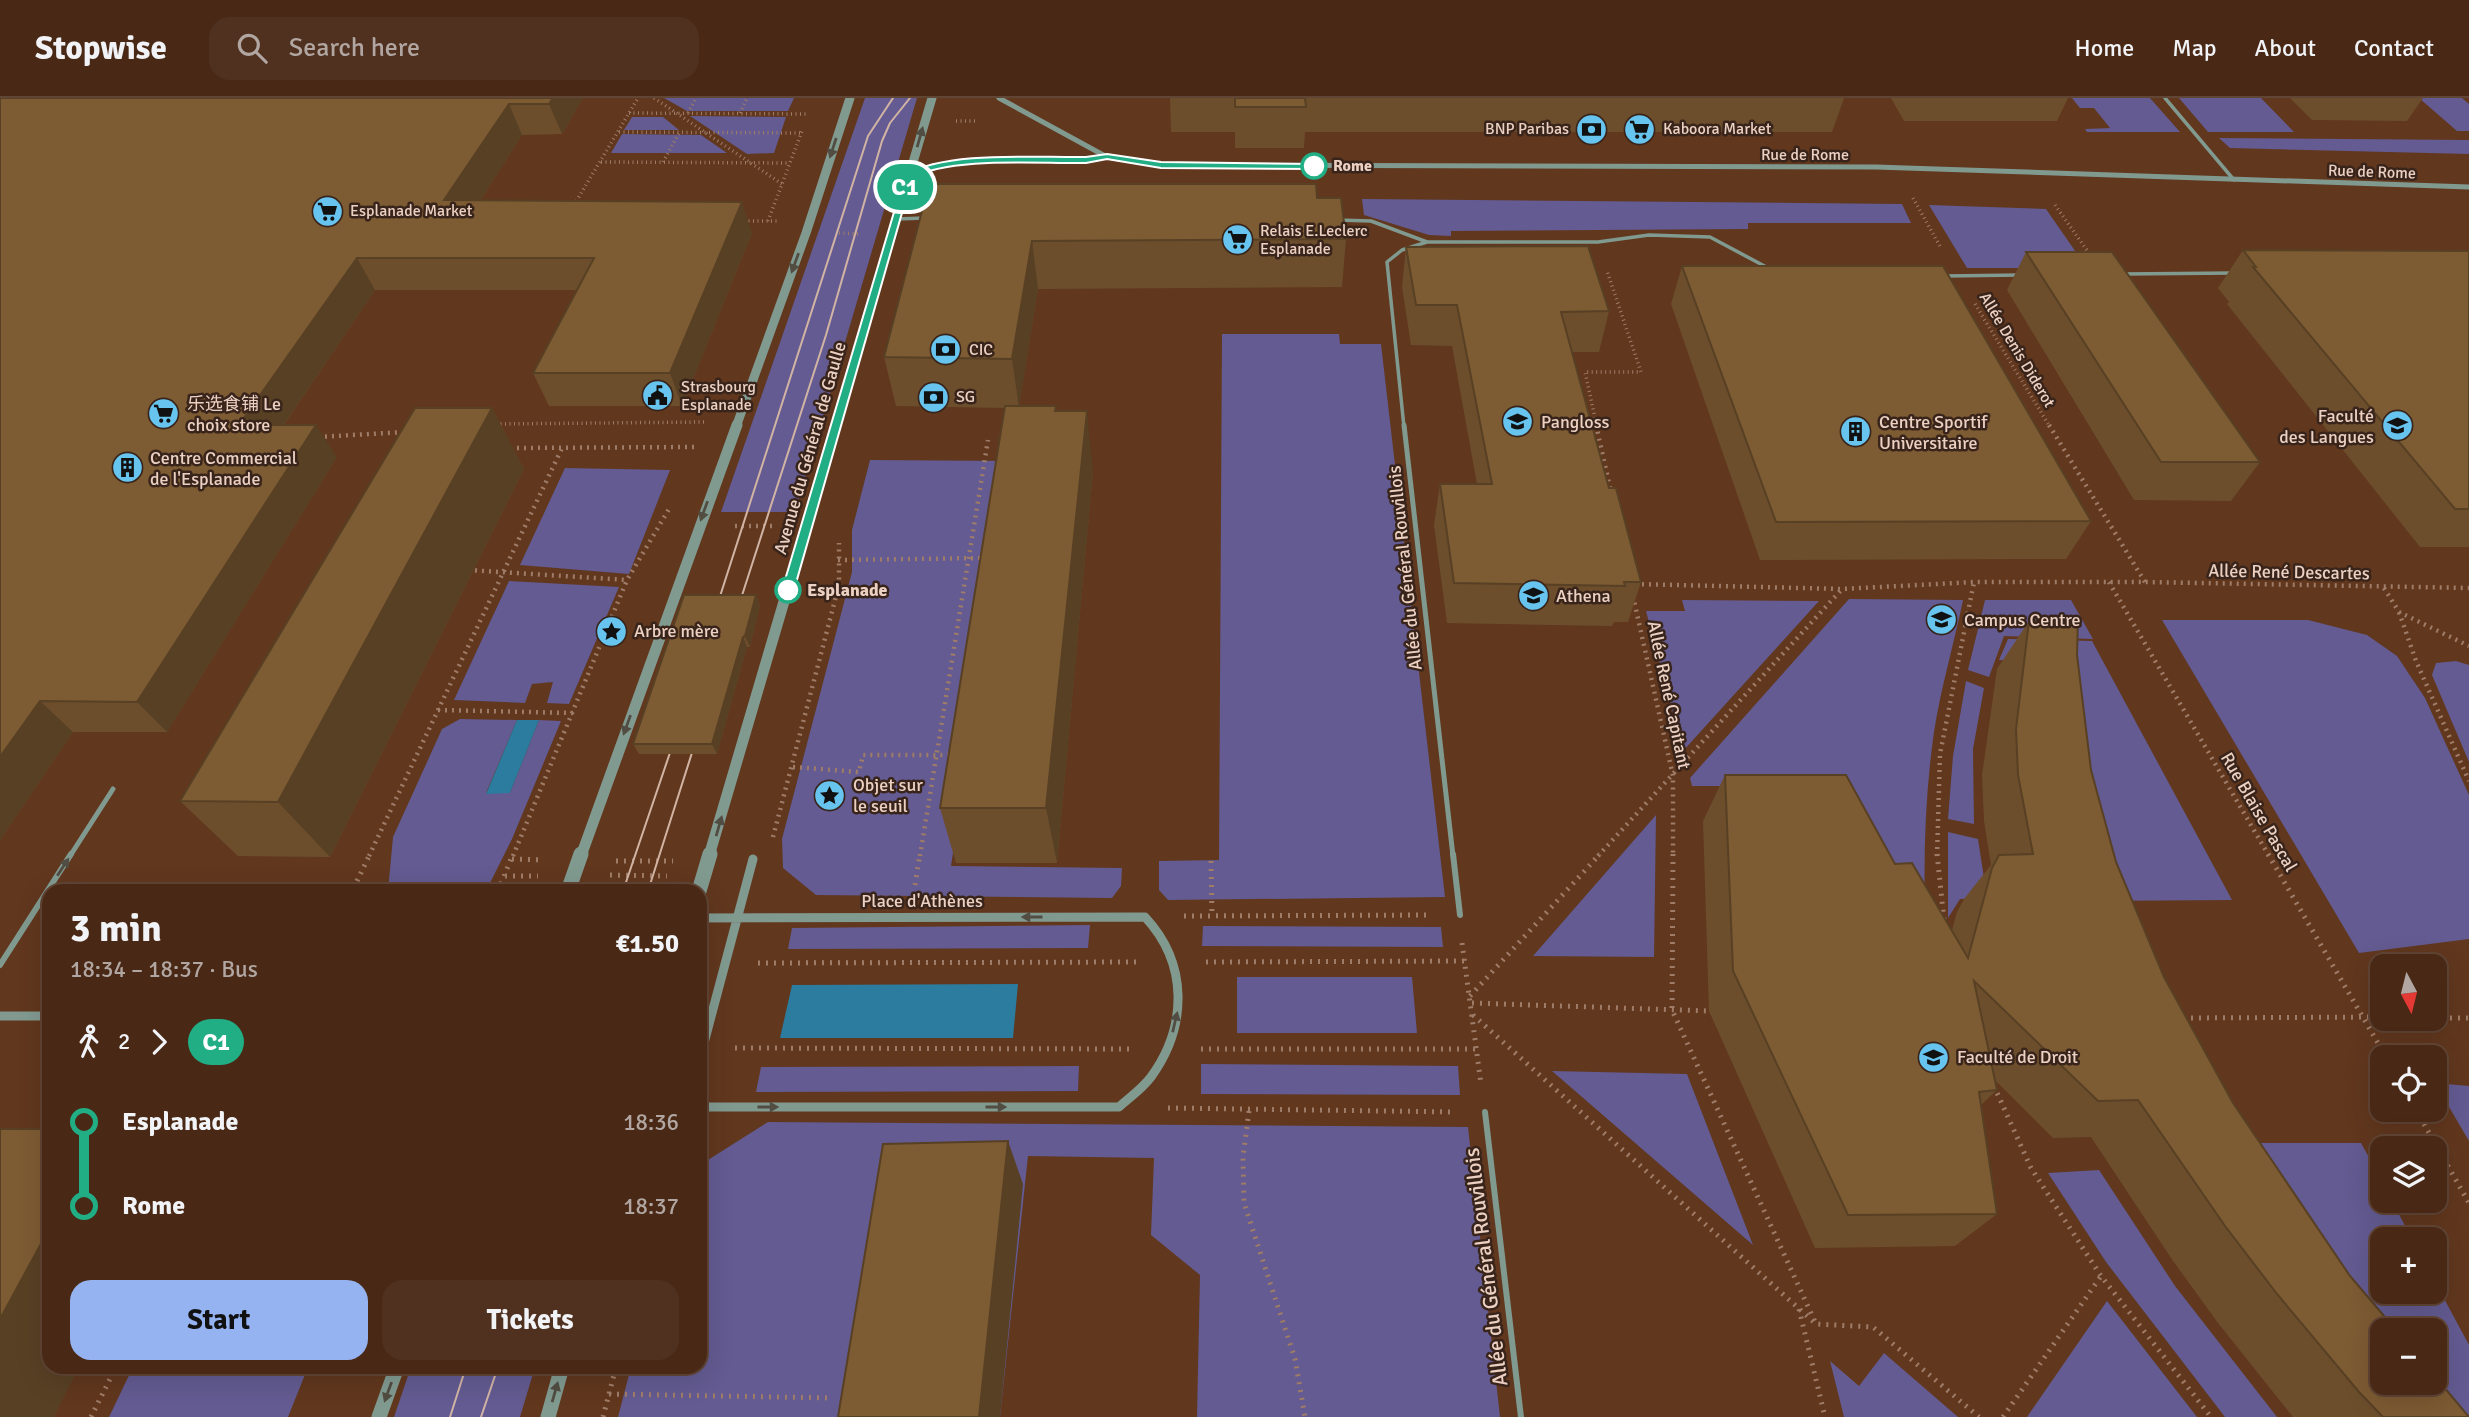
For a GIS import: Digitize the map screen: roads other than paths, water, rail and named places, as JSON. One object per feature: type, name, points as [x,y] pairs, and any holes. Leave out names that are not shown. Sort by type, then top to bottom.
[{"type":"street","points":[[570,884],[806,233],[850,98]]},
{"type":"street","name":"Avenue du Général de Gaulle","points":[[701,884],[932,98]]},
{"type":"street","points":[[999,98],[1107,157]]},
{"type":"street","points":[[908,177],[921,169],[955,163],[1086,160],[1107,157]]},
{"type":"street","name":"Rue de Rome","points":[[1107,157],[1197,166],[1876,167],[2469,187]]},
{"type":"street","points":[[707,1033],[753,859]]},
{"type":"street","name":"Place d'Athènes","points":[[707,918],[1144,917],[1165,940],[1178,992],[1177,1021],[1167,1049],[1151,1077],[1119,1107],[707,1107]]},
{"type":"street","points":[[0,1016],[42,1016]]},
{"type":"street","points":[[379,1417],[394,1374]]},
{"type":"street","points":[[548,1417],[560,1374]]},
{"type":"lane","points":[[2165,98],[2234,180]]},
{"type":"lane","points":[[896,219],[930,218]]},
{"type":"lane","points":[[1334,220],[1371,221],[1427,242],[1598,242],[1649,235],[1710,237],[1774,270]]},
{"type":"lane","name":"Allée du Général Rouvillois","points":[[1427,242],[1402,250],[1387,262],[1387,274],[1460,915]]},
{"type":"lane","points":[[2105,275],[2248,273]]},
{"type":"lane","points":[[1940,276],[2024,275]]},
{"type":"lane","points":[[52,884],[113,789]]},
{"type":"lane","points":[[0,965],[42,900]]},
{"type":"lane","name":"Allée du Général Rouvillois","points":[[1485,1112],[1521,1417]]},
{"type":"water","points":[[517,720],[539,720],[510,793],[486,794]]},
{"type":"water","points":[[1018,984],[1013,1038],[780,1038],[792,985]]},
{"type":"tram line","points":[[714,615],[868,136],[893,98]]},
{"type":"tram line","points":[[736,614],[826,335],[882,141],[890,123],[910,98]]},
{"type":"tram line","points":[[625,884],[676,735]]},
{"type":"tram line","points":[[650,884],[697,737]]},
{"type":"tram line","points":[[450,1417],[464,1374]]},
{"type":"tram line","points":[[481,1417],[496,1374]]},
{"type":"place","name":"BNP Paribas","points":[[1592,129]]},
{"type":"place","name":"Kaboora Market","points":[[1640,129]]},
{"type":"place","name":"Rome","points":[[1314,166]]},
{"type":"place","name":"Esplanade Market","points":[[327,211]]},
{"type":"place","name":"Relais E.Leclerc Esplanade","points":[[1237,240]]},
{"type":"place","name":"CIC","points":[[946,350]]},
{"type":"place","name":"Strasbourg Esplanade","points":[[658,396]]},
{"type":"place","name":"SG","points":[[933,397]]},
{"type":"place","name":"乐选食铺 Le choix store","points":[[164,414]]},
{"type":"place","name":"Pangloss","points":[[1518,422]]},
{"type":"place","name":"Faculté des Langues","points":[[2397,426]]},
{"type":"place","name":"Centre Sportif Universitaire","points":[[1856,432]]},
{"type":"place","name":"Centre Commercial de l'Esplanade","points":[[127,468]]},
{"type":"place","name":"Esplanade","points":[[788,590]]},
{"type":"place","name":"Athena","points":[[1533,596]]},
{"type":"place","name":"Campus Centre","points":[[1941,620]]},
{"type":"place","name":"Arbre mère","points":[[611,631]]},
{"type":"place","name":"Objet sur le seuil","points":[[830,795]]},
{"type":"place","name":"Faculté de Droit","points":[[1934,1057]]}]
